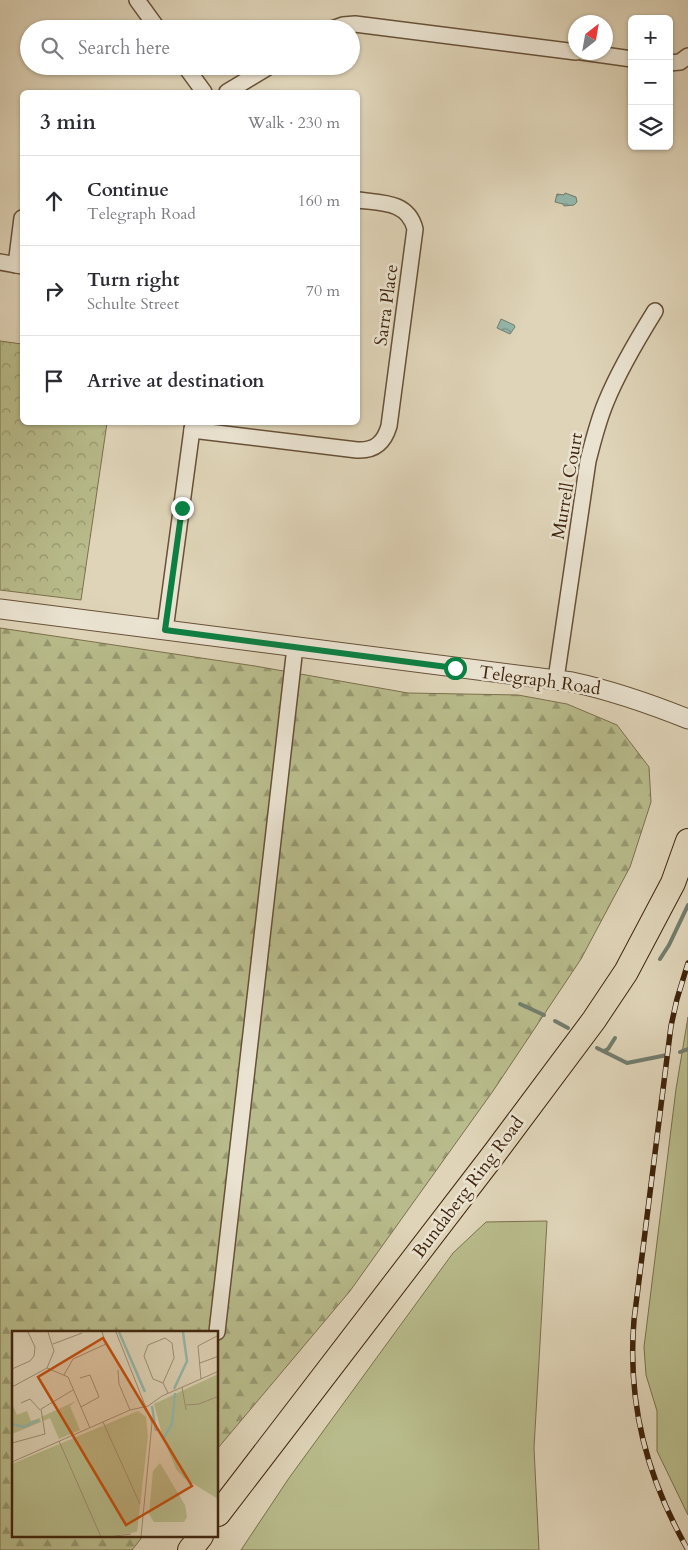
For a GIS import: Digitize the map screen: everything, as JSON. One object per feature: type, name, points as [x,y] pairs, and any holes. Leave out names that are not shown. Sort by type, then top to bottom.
[{"type":"main road","name":"Bundaberg Ring Road","points":[[219,1513],[494,1154],[594,1020],[626,972],[673,883],[688,841]]},
{"type":"main road","points":[[190,1550],[199,1538]]},
{"type":"street","points":[[137,0],[151,20]]},
{"type":"street","points":[[360,25],[568,51]]},
{"type":"street","points":[[613,56],[628,58]]},
{"type":"street","points":[[673,63],[687,59]]},
{"type":"street","points":[[192,75],[203,90]]},
{"type":"street","points":[[230,90],[255,75]]},
{"type":"street","name":"Sarra Place","points":[[193,426],[357,450],[381,448],[391,412],[414,223],[413,213],[397,205],[360,200]]},
{"type":"street","points":[[0,262],[19,265],[20,249]]},
{"type":"street","name":"Murrell Court","points":[[556,680],[588,461],[596,430],[616,379],[632,348],[655,311]]},
{"type":"street","points":[[165,630],[193,426]]},
{"type":"street","name":"Telegraph Road","points":[[0,609],[556,680],[606,689],[688,719]]},
{"type":"street","points":[[217,1331],[295,647]]},
{"type":"green space","points":[[0,341],[20,344],[20,425],[107,425],[81,600],[0,590]]},
{"type":"green space","points":[[0,628],[255,666],[408,693],[518,695],[567,704],[617,725],[649,767],[651,802],[630,867],[581,959],[493,1091],[350,1291],[219,1447],[219,1331],[12,1331],[12,1538],[141,1538],[132,1550],[0,1550]]},
{"type":"green space","points":[[688,1017],[688,1515],[657,1451],[657,1411],[646,1375],[644,1347],[676,1089]]},
{"type":"green space","points":[[547,1221],[534,1448],[539,1550],[241,1550],[289,1478],[453,1253],[486,1222]]},
{"type":"water","points":[[565,193],[576,197],[577,202],[574,205],[564,206],[555,202],[557,194],[564,195]]},
{"type":"water","points":[[501,319],[514,325],[515,327],[510,334],[497,328]]},
{"type":"waterway","points":[[660,959],[669,945],[688,905]]},
{"type":"waterway","points":[[520,1004],[544,1015]]},
{"type":"waterway","points":[[555,1021],[568,1028]]},
{"type":"waterway","points":[[604,1051],[608,1049],[615,1038]]},
{"type":"waterway","points":[[597,1048],[627,1063],[667,1055]]},
{"type":"waterway","points":[[680,1052],[688,1049]]},
{"type":"railway","points":[[688,963],[671,1026],[634,1320],[633,1351],[637,1411],[643,1440],[661,1496],[688,1550]]},
{"type":"route","points":[[182,508],[165,630],[455,668]]}]
